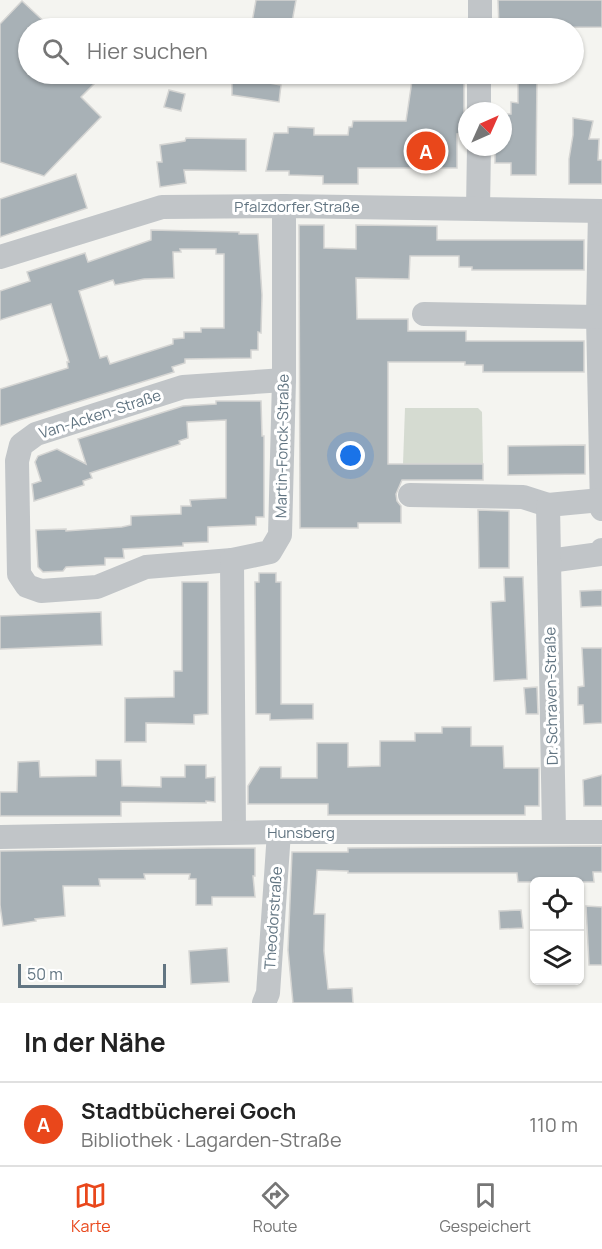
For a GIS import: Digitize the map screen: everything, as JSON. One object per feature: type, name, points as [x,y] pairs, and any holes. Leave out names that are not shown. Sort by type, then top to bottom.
[{"type":"street","points":[[480,0],[480,18]]},
{"type":"street","points":[[479,84],[479,102]]},
{"type":"street","points":[[478,209],[479,156]]},
{"type":"street","name":"Pfalzdorfer Straße","points":[[0,257],[162,207],[284,206],[601,211]]},
{"type":"street","name":"Martin-Fonck-Straße","points":[[232,560],[270,552],[280,536],[284,380],[284,206]]},
{"type":"street","points":[[601,211],[598,317],[602,509]]},
{"type":"street","points":[[424,314],[598,317]]},
{"type":"street","name":"Van-Acken-Straße","points":[[232,560],[146,567],[97,587],[41,591],[27,586],[19,574],[17,461],[21,445],[36,434],[183,387],[284,380]]},
{"type":"street","points":[[410,495],[523,496],[548,505],[601,500]]},
{"type":"street","name":"Dr. Schraven-Straße","points":[[548,505],[554,831]]},
{"type":"street","points":[[549,561],[600,554],[602,550]]},
{"type":"street","points":[[232,560],[234,832]]},
{"type":"street","name":"Hunsberg","points":[[0,837],[234,832],[602,832]]},
{"type":"street","name":"Theodorstraße","points":[[264,1003],[268,993],[279,832]]},
{"type":"shaded area","points":[[405,408],[478,408],[482,412],[483,464],[403,464]]},
{"type":"building","points":[[256,0],[296,0],[293,18],[253,18]]},
{"type":"building","points":[[498,0],[602,0],[602,27],[584,27],[584,18],[499,18]]},
{"type":"building","points":[[22,1],[40,18],[18,18],[18,84],[94,84],[81,97],[101,117],[44,176],[0,162],[0,24]]},
{"type":"building","points":[[232,84],[281,85],[279,102],[232,95]]},
{"type":"building","points":[[412,84],[464,84],[464,102],[458,102],[457,168],[358,168],[358,184],[323,184],[323,176],[289,175],[289,171],[266,171],[274,133],[288,133],[288,127],[314,128],[314,135],[348,135],[353,121],[406,121]]},
{"type":"building","points":[[518,84],[537,84],[536,175],[511,175],[511,163],[495,163],[495,156],[512,156],[512,102],[518,103]]},
{"type":"building","points":[[169,90],[185,94],[181,111],[164,107]]},
{"type":"building","points":[[573,118],[593,121],[589,139],[599,139],[598,160],[602,160],[602,184],[569,184]]},
{"type":"building","points":[[186,138],[246,139],[246,171],[184,170],[186,183],[160,187],[157,162],[162,162],[160,145],[185,141]]},
{"type":"building","points":[[76,174],[87,208],[0,237],[0,199]]},
{"type":"building","points":[[299,225],[324,225],[324,248],[356,249],[356,225],[437,226],[437,240],[584,240],[584,270],[472,270],[472,267],[459,267],[459,256],[410,256],[409,279],[356,278],[357,319],[408,319],[408,331],[466,331],[466,341],[584,341],[584,372],[483,372],[483,365],[465,365],[465,362],[388,362],[388,464],[483,464],[483,480],[402,480],[396,494],[401,506],[401,523],[358,523],[358,528],[300,528]]},
{"type":"building","points":[[151,230],[258,234],[262,295],[258,350],[251,350],[251,358],[185,359],[185,363],[172,367],[174,372],[0,426],[0,389],[68,368],[67,362],[69,362],[51,304],[0,320],[0,291],[30,281],[27,272],[85,253],[88,262],[151,240]],"holes":[[[180,249],[216,249],[216,254],[224,254],[224,328],[201,328],[201,332],[184,332],[184,338],[173,339],[173,344],[110,364],[107,356],[100,358],[79,291],[113,280],[115,285],[144,279],[174,278],[173,252],[181,252]]]},
{"type":"building","points":[[216,401],[261,401],[262,436],[264,436],[264,517],[256,517],[256,525],[208,527],[208,542],[183,543],[183,546],[123,549],[124,558],[105,558],[105,565],[66,567],[63,571],[43,572],[38,567],[36,530],[66,529],[66,531],[122,527],[131,525],[131,516],[181,514],[181,506],[191,506],[190,500],[226,498],[226,420],[187,422],[188,438],[179,441],[180,444],[90,473],[92,478],[83,481],[84,485],[34,501],[32,484],[41,481],[35,462],[38,456],[57,449],[86,464],[78,439],[183,406],[216,404]]},
{"type":"building","points":[[585,445],[585,474],[508,475],[508,446]]},
{"type":"building","points":[[478,510],[509,511],[509,568],[479,568]]},
{"type":"building","points":[[259,573],[276,573],[276,582],[281,582],[281,704],[313,704],[313,719],[270,720],[270,714],[256,714],[255,582],[259,582]]},
{"type":"building","points":[[504,577],[523,577],[527,679],[494,681],[491,602],[505,601]]},
{"type":"building","points":[[182,582],[208,582],[208,714],[194,715],[194,724],[146,723],[146,742],[125,742],[125,698],[174,697],[174,671],[182,671]]},
{"type":"building","points":[[602,590],[602,606],[581,607],[580,591]]},
{"type":"building","points":[[101,612],[102,645],[0,649],[0,616]]},
{"type":"building","points":[[582,648],[602,648],[602,723],[584,724],[583,705],[578,705],[578,687],[584,686]]},
{"type":"building","points":[[537,687],[538,714],[526,714],[524,688]]},
{"type":"building","points":[[442,727],[471,727],[471,746],[503,746],[504,768],[539,768],[539,806],[525,806],[525,815],[328,815],[328,804],[248,804],[248,786],[260,767],[281,767],[281,778],[317,778],[317,743],[348,743],[348,767],[380,766],[380,741],[415,741],[415,733],[442,733]]},
{"type":"building","points":[[96,760],[121,760],[122,786],[161,787],[161,777],[185,777],[185,765],[206,765],[206,778],[215,777],[215,802],[121,802],[121,816],[0,816],[0,792],[17,792],[18,762],[39,761],[40,777],[96,776]]},
{"type":"building","points":[[602,775],[602,806],[584,806],[583,780]]},
{"type":"building","points":[[602,846],[602,872],[593,872],[594,882],[584,882],[584,877],[530,877],[530,882],[518,882],[517,873],[348,873],[348,871],[317,870],[314,914],[325,914],[324,951],[328,989],[352,988],[353,1003],[293,1003],[288,950],[292,852],[348,852],[348,848]]},
{"type":"building","points":[[255,848],[255,876],[253,876],[255,897],[212,897],[212,905],[196,905],[196,879],[189,879],[190,874],[144,874],[145,879],[99,879],[100,886],[63,886],[65,916],[35,919],[36,921],[3,926],[0,905],[0,851]]},
{"type":"building","points":[[586,906],[602,907],[602,965],[589,965]]},
{"type":"building","points":[[521,910],[523,928],[500,929],[499,911]]},
{"type":"building","points":[[227,948],[229,982],[191,984],[189,951]]},
{"type":"place","name":"Stadtbücherei Goch","points":[[426,151]]}]
